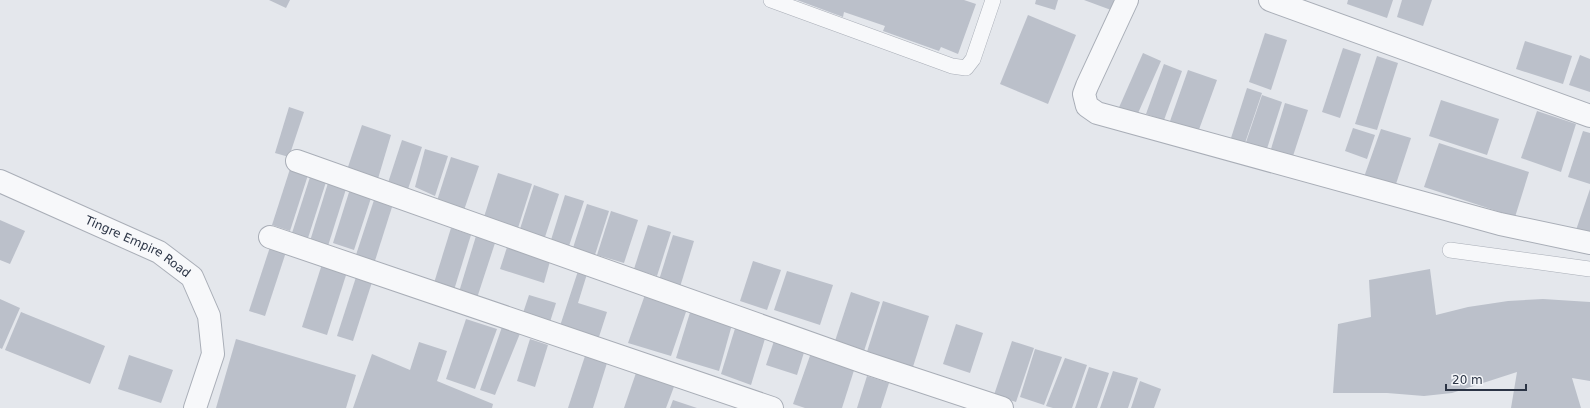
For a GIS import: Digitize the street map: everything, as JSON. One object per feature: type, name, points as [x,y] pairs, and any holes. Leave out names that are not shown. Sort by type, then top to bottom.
[{"type":"street","points":[[1127,0],[1084,94],[1087,106],[1097,113],[1500,224],[1590,243]]},
{"type":"street","points":[[1270,0],[1590,116]]},
{"type":"street","points":[[297,161],[866,363],[1002,408]]},
{"type":"street","name":"Tingre Empire Road","points":[[0,181],[159,252],[192,277],[209,316],[213,354],[195,408]]},
{"type":"street","points":[[270,237],[772,408]]},
{"type":"lane","points":[[770,0],[952,66],[966,68],[973,59],[993,0]]},
{"type":"lane","points":[[1450,250],[1590,269]]},
{"type":"building","points":[[269,0],[290,0],[286,8]]},
{"type":"building","points":[[797,0],[964,0],[976,4],[958,54],[941,47],[939,51],[883,31],[885,26],[844,12],[843,17]]},
{"type":"building","points":[[1036,0],[1058,0],[1055,10],[1035,4]]},
{"type":"building","points":[[1084,0],[1114,0],[1111,10]]},
{"type":"building","points":[[1348,0],[1393,0],[1387,18],[1347,4]]},
{"type":"building","points":[[1402,0],[1432,0],[1423,26],[1397,17]]},
{"type":"building","points":[[1028,15],[1076,35],[1048,104],[1000,84]]},
{"type":"building","points":[[1265,33],[1287,40],[1271,90],[1249,82]]},
{"type":"building","points":[[1525,41],[1572,56],[1563,84],[1516,69]]},
{"type":"building","points":[[1343,48],[1361,54],[1340,118],[1322,112]]},
{"type":"building","points":[[1143,53],[1161,61],[1135,120],[1117,112]]},
{"type":"building","points":[[1580,55],[1590,59],[1590,92],[1569,85]]},
{"type":"building","points":[[1377,56],[1398,63],[1377,130],[1355,124]]},
{"type":"building","points":[[1164,64],[1182,71],[1164,120],[1146,114]]},
{"type":"building","points":[[1188,70],[1217,80],[1197,135],[1169,124]]},
{"type":"building","points":[[1247,88],[1262,93],[1245,143],[1231,138]]},
{"type":"building","points":[[1262,95],[1282,102],[1264,158],[1243,151]]},
{"type":"building","points":[[1441,100],[1499,119],[1487,155],[1429,136]]},
{"type":"building","points":[[1285,103],[1308,110],[1293,156],[1271,149]]},
{"type":"building","points":[[289,107],[304,112],[289,157],[275,153]]},
{"type":"building","points":[[1537,111],[1576,124],[1561,172],[1521,158]]},
{"type":"building","points":[[362,125],[391,135],[377,182],[346,173]]},
{"type":"building","points":[[1353,128],[1375,135],[1367,159],[1345,151]]},
{"type":"building","points":[[1381,129],[1411,138],[1395,187],[1364,177]]},
{"type":"building","points":[[1583,131],[1590,133],[1590,184],[1568,177]]},
{"type":"building","points":[[402,140],[422,147],[406,195],[386,189]]},
{"type":"building","points":[[1439,143],[1529,172],[1515,217],[1424,187]]},
{"type":"building","points":[[425,149],[448,156],[435,196],[415,187]]},
{"type":"building","points":[[451,157],[479,166],[462,216],[435,207]]},
{"type":"building","points":[[290,169],[308,175],[290,231],[272,225]]},
{"type":"building","points":[[498,173],[532,184],[518,228],[484,217]]},
{"type":"building","points":[[310,177],[326,182],[308,238],[292,233]]},
{"type":"building","points":[[328,183],[346,189],[328,246],[310,241]]},
{"type":"building","points":[[534,185],[559,194],[545,237],[520,229]]},
{"type":"building","points":[[350,189],[372,195],[354,250],[333,243]]},
{"type":"building","points":[[1590,189],[1590,238],[1575,233]]},
{"type":"building","points":[[565,195],[584,201],[569,246],[551,240]]},
{"type":"building","points":[[374,200],[392,207],[373,267],[354,261]]},
{"type":"building","points":[[587,204],[609,211],[594,258],[572,251]]},
{"type":"building","points":[[611,211],[638,220],[624,263],[597,255]]},
{"type":"building","points":[[0,220],[25,231],[10,264],[0,260]]},
{"type":"building","points":[[648,225],[671,232],[657,276],[634,269]]},
{"type":"building","points":[[451,228],[471,235],[454,290],[434,283]]},
{"type":"building","points":[[673,235],[694,241],[680,287],[659,280]]},
{"type":"building","points":[[476,236],[495,243],[477,298],[459,292]]},
{"type":"building","points":[[509,241],[552,254],[544,283],[500,269]]},
{"type":"building","points":[[270,247],[286,252],[265,316],[249,311]]},
{"type":"building","points":[[753,261],[781,270],[767,310],[740,301]]},
{"type":"building","points":[[322,264],[347,272],[327,335],[302,327]]},
{"type":"building","points":[[1430,269],[1436,315],[1468,307],[1508,301],[1543,299],[1590,302],[1590,381],[1572,378],[1581,408],[1511,408],[1517,372],[1452,393],[1424,396],[1387,393],[1333,393],[1338,324],[1371,317],[1369,280]]},
{"type":"building","points":[[578,271],[587,274],[578,303],[607,312],[597,343],[559,329]]},
{"type":"building","points":[[787,271],[833,285],[820,325],[774,310]]},
{"type":"building","points":[[357,274],[373,279],[353,341],[337,336]]},
{"type":"building","points":[[647,289],[689,303],[671,356],[628,343]]},
{"type":"building","points":[[851,292],[880,302],[864,351],[835,341]]},
{"type":"building","points":[[529,295],[556,303],[550,322],[523,313]]},
{"type":"building","points":[[0,299],[20,308],[2,349],[0,348]]},
{"type":"building","points":[[883,301],[929,316],[912,370],[866,355]]},
{"type":"building","points":[[692,306],[733,321],[719,371],[676,358]]},
{"type":"building","points":[[21,312],[105,346],[90,384],[5,350]]},
{"type":"building","points":[[466,319],[497,329],[475,389],[446,379]]},
{"type":"building","points":[[737,322],[767,332],[751,385],[721,374]]},
{"type":"building","points":[[503,324],[521,331],[495,395],[480,390]]},
{"type":"building","points":[[956,324],[983,333],[970,373],[943,364]]},
{"type":"building","points":[[776,335],[806,346],[797,375],[766,365]]},
{"type":"building","points":[[236,339],[356,375],[346,408],[216,408]]},
{"type":"building","points":[[530,339],[548,345],[535,387],[517,381]]},
{"type":"building","points":[[1012,341],[1034,348],[1016,402],[994,395]]},
{"type":"building","points":[[419,342],[447,351],[437,381],[493,404],[492,408],[353,408],[372,354],[410,370]]},
{"type":"building","points":[[1035,349],[1062,357],[1044,405],[1020,397]]},
{"type":"building","points":[[812,350],[856,364],[842,408],[805,408],[793,404]]},
{"type":"building","points":[[129,355],[173,370],[161,403],[118,389]]},
{"type":"building","points":[[585,356],[607,363],[593,408],[568,408]]},
{"type":"building","points":[[1065,358],[1087,365],[1072,408],[1053,408],[1046,406]]},
{"type":"building","points":[[1089,367],[1109,373],[1097,408],[1075,408]]},
{"type":"building","points":[[637,370],[675,384],[666,408],[624,408]]},
{"type":"building","points":[[1113,371],[1138,378],[1128,408],[1100,408]]},
{"type":"building","points":[[867,376],[889,383],[881,408],[857,408]]},
{"type":"building","points":[[1140,381],[1161,389],[1154,408],[1131,408]]},
{"type":"building","points":[[673,400],[697,408],[670,408]]}]
